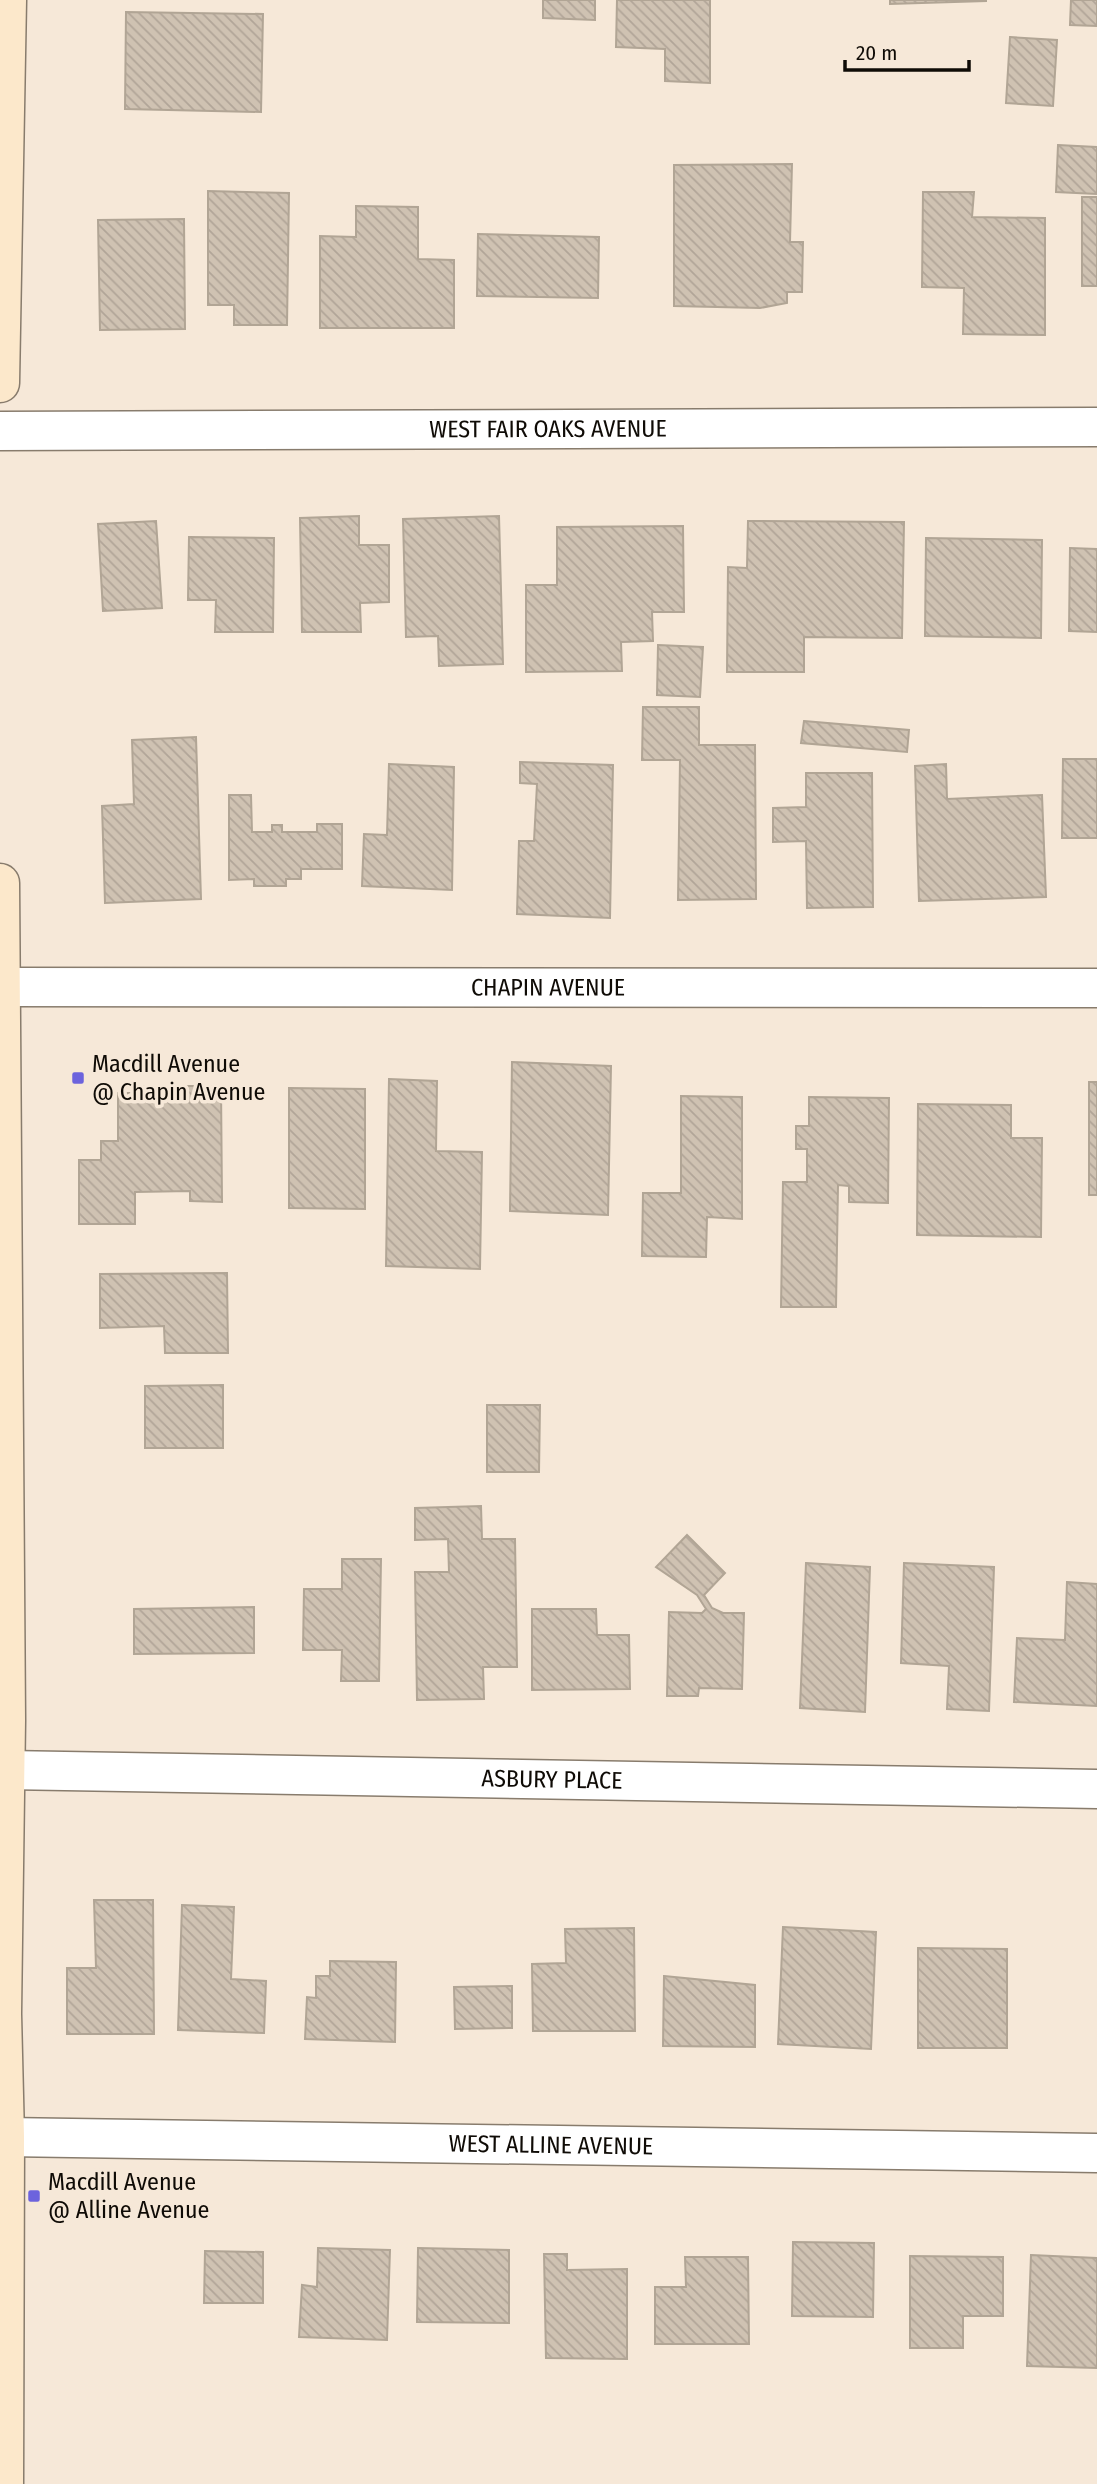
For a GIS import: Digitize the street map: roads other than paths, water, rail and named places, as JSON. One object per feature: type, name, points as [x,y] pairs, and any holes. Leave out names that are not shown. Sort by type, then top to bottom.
[{"type":"street","points":[[0,383],[7,0]]},
{"type":"street","name":"WEST FAIR OAKS AVENUE","points":[[0,431],[1097,427]]},
{"type":"street","points":[[0,883],[6,1770],[1,2014],[5,2137],[4,2484]]},
{"type":"street","name":"CHAPIN AVENUE","points":[[0,987],[1097,988]]},
{"type":"street","name":"ASBURY PLACE","points":[[6,1770],[1097,1789]]},
{"type":"street","name":"WEST ALLINE AVENUE","points":[[5,2137],[1097,2153]]},
{"type":"place","name":"Macdill Avenue @ Chapin Avenue","points":[[78,1078]]},
{"type":"place","name":"Macdill Avenue @ Alline Avenue","points":[[34,2196]]}]
